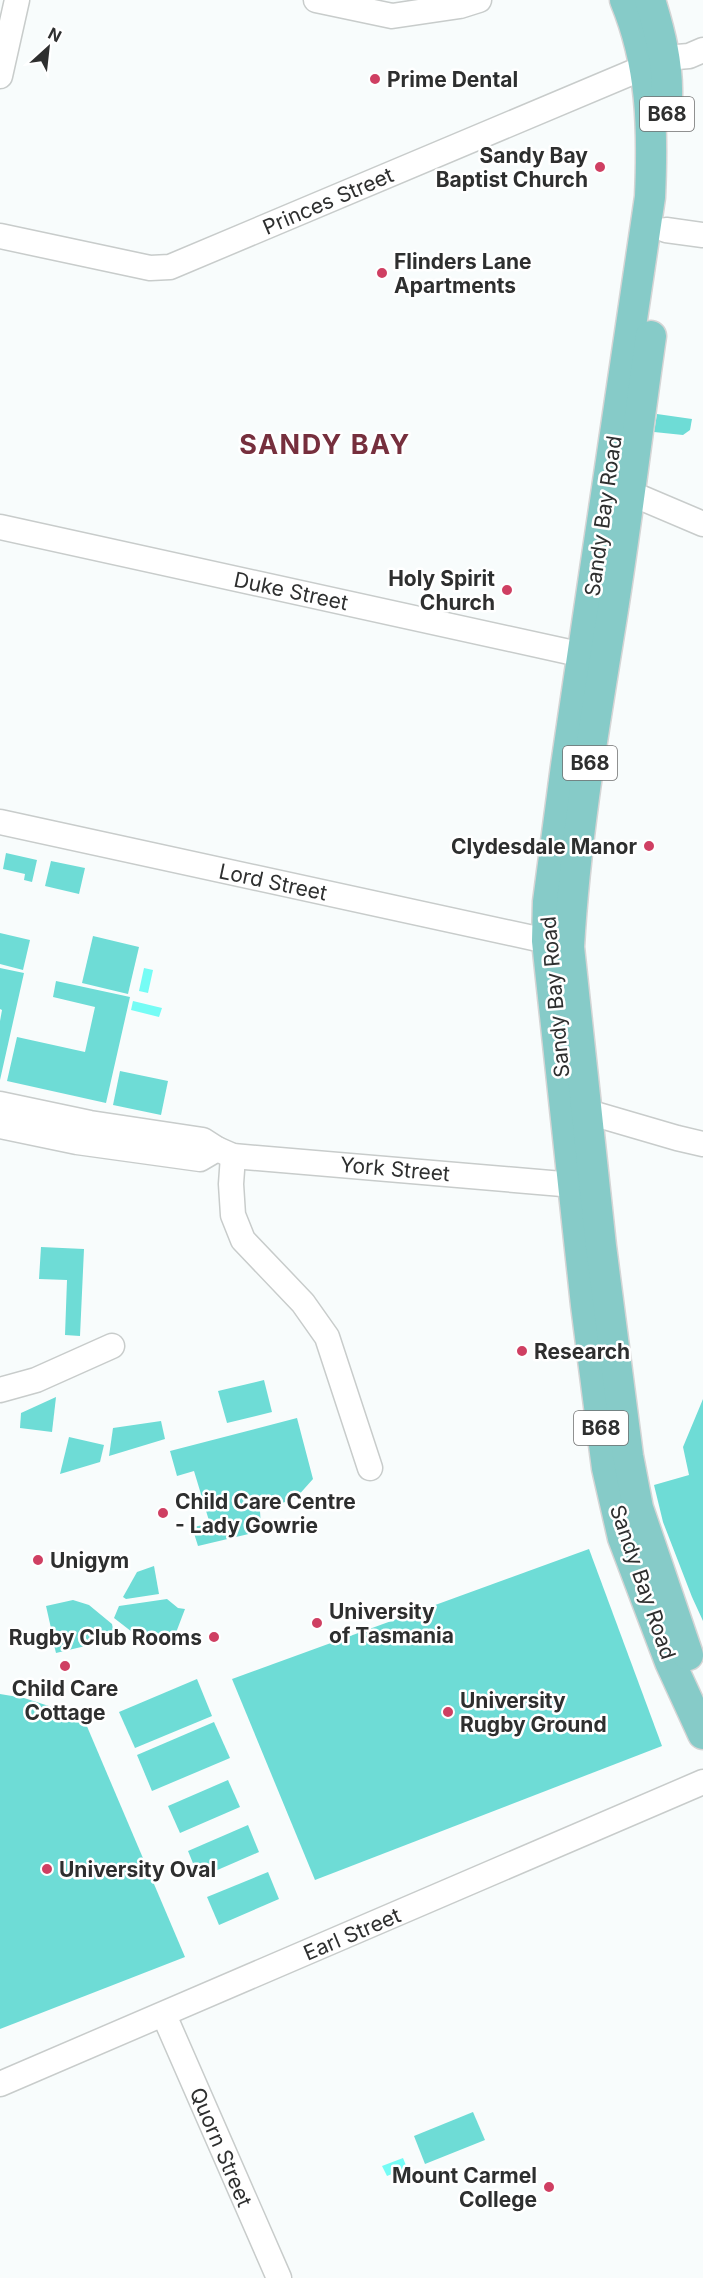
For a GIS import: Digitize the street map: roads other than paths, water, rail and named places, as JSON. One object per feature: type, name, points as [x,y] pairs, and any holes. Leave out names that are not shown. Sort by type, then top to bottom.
[{"type":"main road","name":"Sandy Bay Road","points":[[625,0],[639,37],[668,80],[670,198],[656,229],[594,658],[572,897],[558,944],[585,1185],[601,1246],[628,1456],[638,1508],[703,1710]]},
{"type":"main road","name":"Sandy Bay Road","points":[[650,0],[655,63]]},
{"type":"main road","name":"Sandy Bay Road","points":[[558,944],[588,1112],[585,1185]]},
{"type":"main road","name":"Sandy Bay Road","points":[[687,1655],[703,1734]]},
{"type":"street","points":[[0,76],[17,0]]},
{"type":"street","points":[[316,0],[392,15],[460,6],[479,0]]},
{"type":"street","name":"Princes Street","points":[[0,236],[150,268],[170,267],[655,63],[689,56],[703,50]]},
{"type":"street","points":[[656,229],[703,235]]},
{"type":"street","points":[[619,491],[703,524]]},
{"type":"street","name":"Duke Street","points":[[0,527],[594,658]]},
{"type":"street","name":"Lord Street","points":[[0,822],[558,944]]},
{"type":"street","name":"York Street","points":[[0,1104],[90,1123],[203,1140],[225,1153]]},
{"type":"street","points":[[588,1112],[703,1144]]},
{"type":"street","name":"York Street","points":[[0,1126],[76,1142],[200,1159],[225,1153],[585,1185]]},
{"type":"street","points":[[225,1153],[231,1184],[233,1215],[243,1240],[303,1303],[327,1337],[370,1468]]},
{"type":"street","points":[[0,1390],[36,1380],[112,1346]]},
{"type":"street","name":"Earl Street","points":[[0,2084],[703,1782]]},
{"type":"street","name":"Quorn Street","points":[[164,2015],[279,2278]]},
{"type":"place","name":"Prime Dental","points":[[375,79]]},
{"type":"place","name":"Sandy Bay Baptist Church","points":[[600,167]]},
{"type":"place","name":"Flinders Lane Apartments","points":[[382,273]]},
{"type":"place","name":"Holy Spirit Church","points":[[507,590]]},
{"type":"place","name":"Clydesdale Manor","points":[[649,846]]},
{"type":"place","name":"Research","points":[[522,1351]]},
{"type":"place","name":"Child Care Centre - Lady Gowrie","points":[[163,1513]]},
{"type":"place","name":"Unigym","points":[[38,1560]]},
{"type":"place","name":"University of Tasmania","points":[[317,1623]]},
{"type":"place","name":"Rugby Club Rooms","points":[[214,1637]]},
{"type":"place","name":"Child Care Cottage","points":[[65,1666]]},
{"type":"place","name":"University Rugby Ground","points":[[448,1712]]},
{"type":"place","name":"University Oval","points":[[47,1869]]},
{"type":"place","name":"Mount Carmel College","points":[[549,2187]]},
{"type":"district","name":"SANDY BAY","points":[[325,444]]}]
